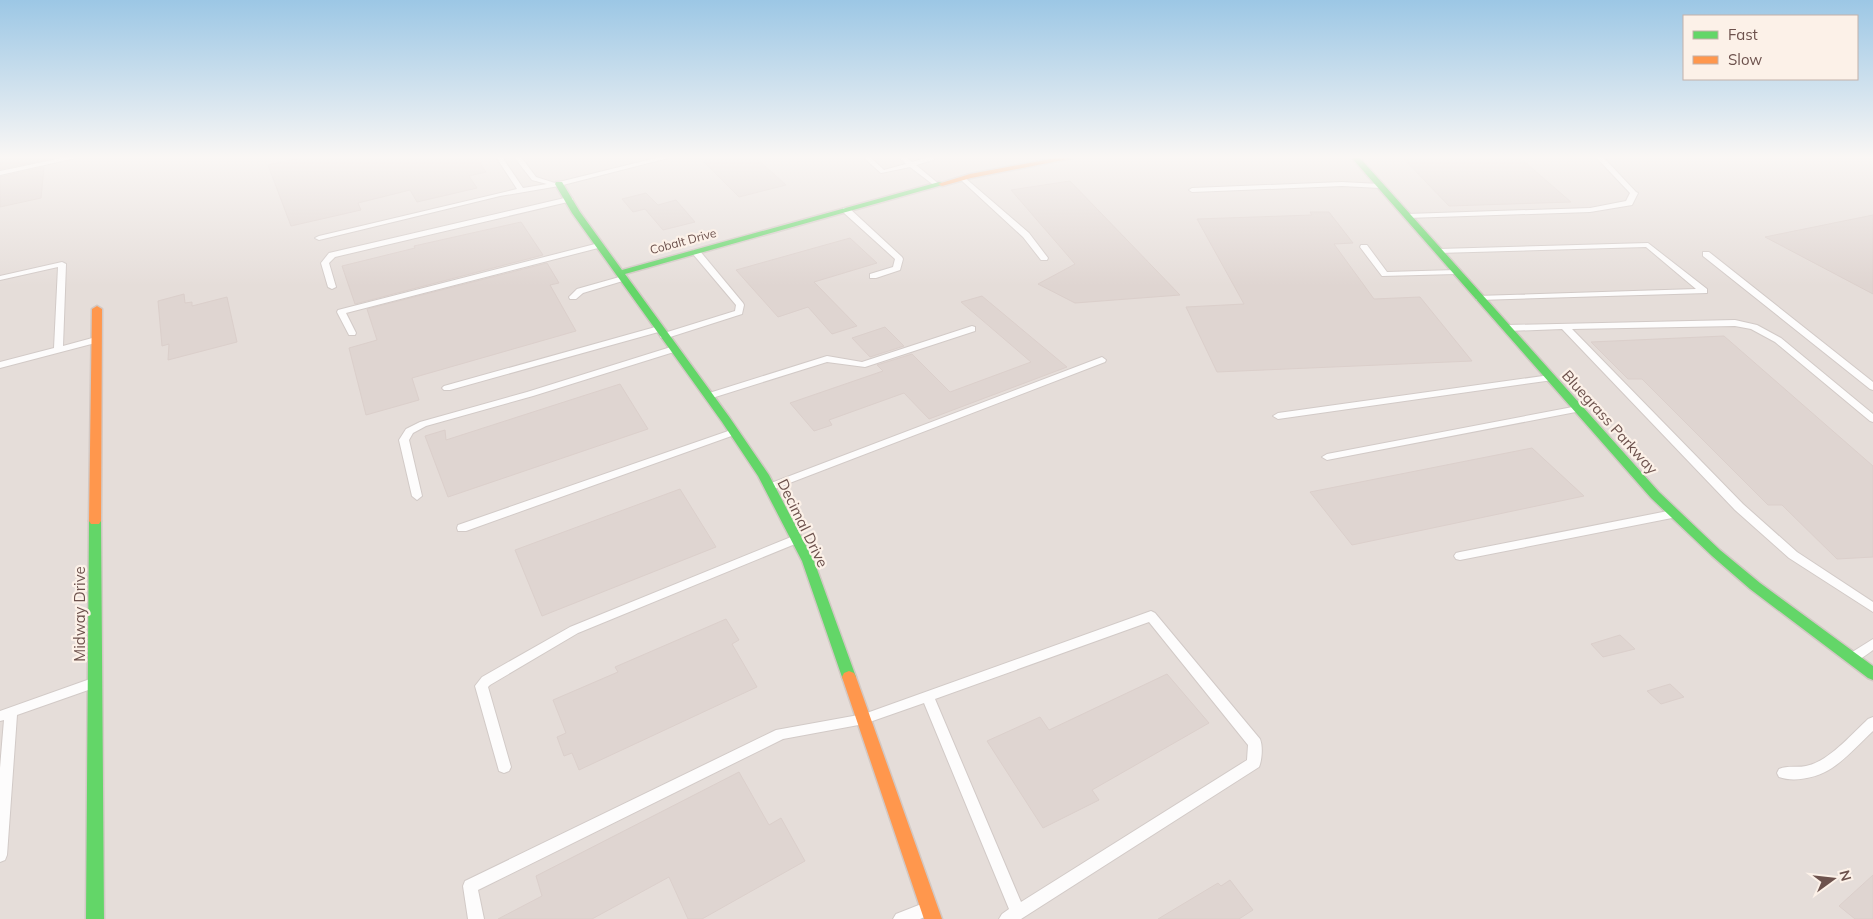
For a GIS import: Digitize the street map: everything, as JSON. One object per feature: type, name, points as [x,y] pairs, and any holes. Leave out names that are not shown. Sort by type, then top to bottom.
[{"type":"street","name":"Decimal Drive","points":[[569,200],[576,213],[709,396],[770,487],[796,539],[821,597],[931,914]]},
{"type":"street","name":"Cobalt Drive","points":[[621,276],[696,252],[883,200]]},
{"type":"street","name":"Bluegrass Parkway","points":[[1392,200],[1550,378],[1674,514],[1755,586],[1873,674]]},
{"type":"street","name":"Midway Drive","points":[[95,919],[94,682],[97,309]]},
{"type":"lane","points":[[319,238],[476,200]]},
{"type":"lane","points":[[332,287],[325,262],[332,255],[565,200]]},
{"type":"lane","points":[[987,200],[1026,235],[1044,258]]},
{"type":"lane","points":[[1407,216],[1590,210],[1629,203],[1631,200]]},
{"type":"lane","points":[[846,210],[899,259],[897,268],[873,276]]},
{"type":"lane","points":[[352,333],[341,312],[598,244]]},
{"type":"lane","points":[[1438,251],[1648,244],[1704,291],[1479,298]]},
{"type":"lane","points":[[1364,246],[1386,274],[1456,272]]},
{"type":"lane","points":[[447,388],[739,312],[740,305],[696,252]]},
{"type":"lane","points":[[1706,254],[1873,387]]},
{"type":"lane","points":[[0,278],[62,264],[58,350]]},
{"type":"lane","points":[[573,297],[580,291],[621,276]]},
{"type":"lane","points":[[1506,328],[1734,323],[1754,327],[1778,340],[1873,419]]},
{"type":"lane","points":[[1565,327],[1739,506],[1793,555],[1873,608]]},
{"type":"lane","points":[[709,396],[827,359],[862,365],[972,329]]},
{"type":"lane","points":[[0,365],[96,340]]},
{"type":"lane","points":[[417,496],[404,440],[409,431],[423,424],[530,394],[674,349]]},
{"type":"lane","points":[[770,487],[1102,360]]},
{"type":"lane","points":[[1278,416],[1550,378]]},
{"type":"lane","points":[[1327,457],[1578,409]]},
{"type":"lane","points":[[462,528],[734,432]]},
{"type":"lane","points":[[1460,556],[1674,514]]},
{"type":"lane","points":[[504,767],[481,686],[486,681],[574,630],[796,539]]},
{"type":"lane","points":[[476,919],[470,886],[781,734],[864,719],[927,696],[1151,616],[1255,743],[1254,763],[1012,916],[927,696]]},
{"type":"lane","points":[[1851,658],[1873,644]]},
{"type":"lane","points":[[0,855],[5,714],[94,682]]},
{"type":"lane","points":[[1784,773],[1808,772],[1827,764],[1873,723]]},
{"type":"lane","points":[[901,919],[931,914]]},
{"type":"shaded area","points":[[0,200],[1873,200],[1873,919],[0,919]]},
{"type":"building","points":[[0,200],[32,200],[0,207]]},
{"type":"building","points":[[281,200],[370,200],[358,203],[361,210],[291,226]]},
{"type":"building","points":[[623,200],[653,200],[658,205],[676,200],[695,222],[663,230],[645,209],[633,212]]},
{"type":"building","points":[[1020,200],[1088,200],[1180,295],[1075,303],[1038,284],[1075,264]]},
{"type":"building","points":[[1443,200],[1569,200],[1571,202],[1449,206]]},
{"type":"building","points":[[1310,212],[1329,212],[1353,243],[1334,244],[1374,299],[1420,297],[1472,361],[1217,372],[1186,307],[1244,304],[1197,219],[1312,215]]},
{"type":"building","points":[[1873,215],[1873,294],[1765,237]]},
{"type":"building","points":[[521,222],[543,255],[355,304],[342,266],[415,248],[414,246]]},
{"type":"building","points":[[850,238],[877,263],[814,282],[857,326],[832,334],[808,307],[778,317],[736,270]]},
{"type":"building","points":[[547,263],[559,283],[550,285],[576,331],[412,378],[419,400],[366,415],[349,348],[377,340],[367,309]]},
{"type":"building","points":[[184,294],[185,303],[192,302],[192,306],[227,297],[237,342],[168,360],[169,344],[162,346],[158,301]]},
{"type":"building","points":[[982,296],[1067,367],[929,419],[904,393],[829,420],[832,425],[814,431],[790,403],[883,371],[877,365],[912,354],[950,392],[1031,362],[961,302]]},
{"type":"building","points":[[885,327],[904,346],[870,357],[852,338]]},
{"type":"building","points":[[1724,336],[1873,466],[1873,557],[1837,559],[1782,505],[1768,505],[1642,379],[1628,379],[1591,342]]},
{"type":"building","points":[[620,384],[648,429],[448,497],[425,436],[445,430],[446,440]]},
{"type":"building","points":[[1532,448],[1584,496],[1352,545],[1310,492]]},
{"type":"building","points":[[680,489],[716,547],[542,616],[515,550]]},
{"type":"building","points":[[726,619],[739,640],[732,644],[757,687],[579,770],[572,753],[564,756],[557,737],[566,733],[553,700],[618,672],[615,667]]},
{"type":"building","points":[[1620,635],[1635,649],[1603,657],[1591,644]]},
{"type":"building","points":[[1167,674],[1209,723],[1092,790],[1099,800],[1043,828],[987,741],[1040,717],[1049,730]]},
{"type":"building","points":[[1670,684],[1684,697],[1661,704],[1647,691]]},
{"type":"building","points":[[739,772],[769,825],[781,818],[805,861],[702,919],[688,919],[669,877],[592,919],[498,919],[542,896],[536,876]]},
{"type":"building","points":[[1873,875],[1873,919],[1855,919],[1839,906]]},
{"type":"building","points":[[1230,880],[1253,910],[1239,919],[1158,919],[1218,883],[1221,886]]},
{"type":"traffic: fast","points":[[568,200],[726,420],[763,475],[808,561],[849,677]]},
{"type":"traffic: fast","points":[[619,273],[884,200]]},
{"type":"traffic: fast","points":[[1393,200],[1655,495],[1716,553],[1755,586],[1873,674]]},
{"type":"traffic: fast","points":[[95,521],[95,919]]},
{"type":"traffic: slow","points":[[95,521],[97,309]]},
{"type":"traffic: slow","points":[[849,677],[933,919]]}]
